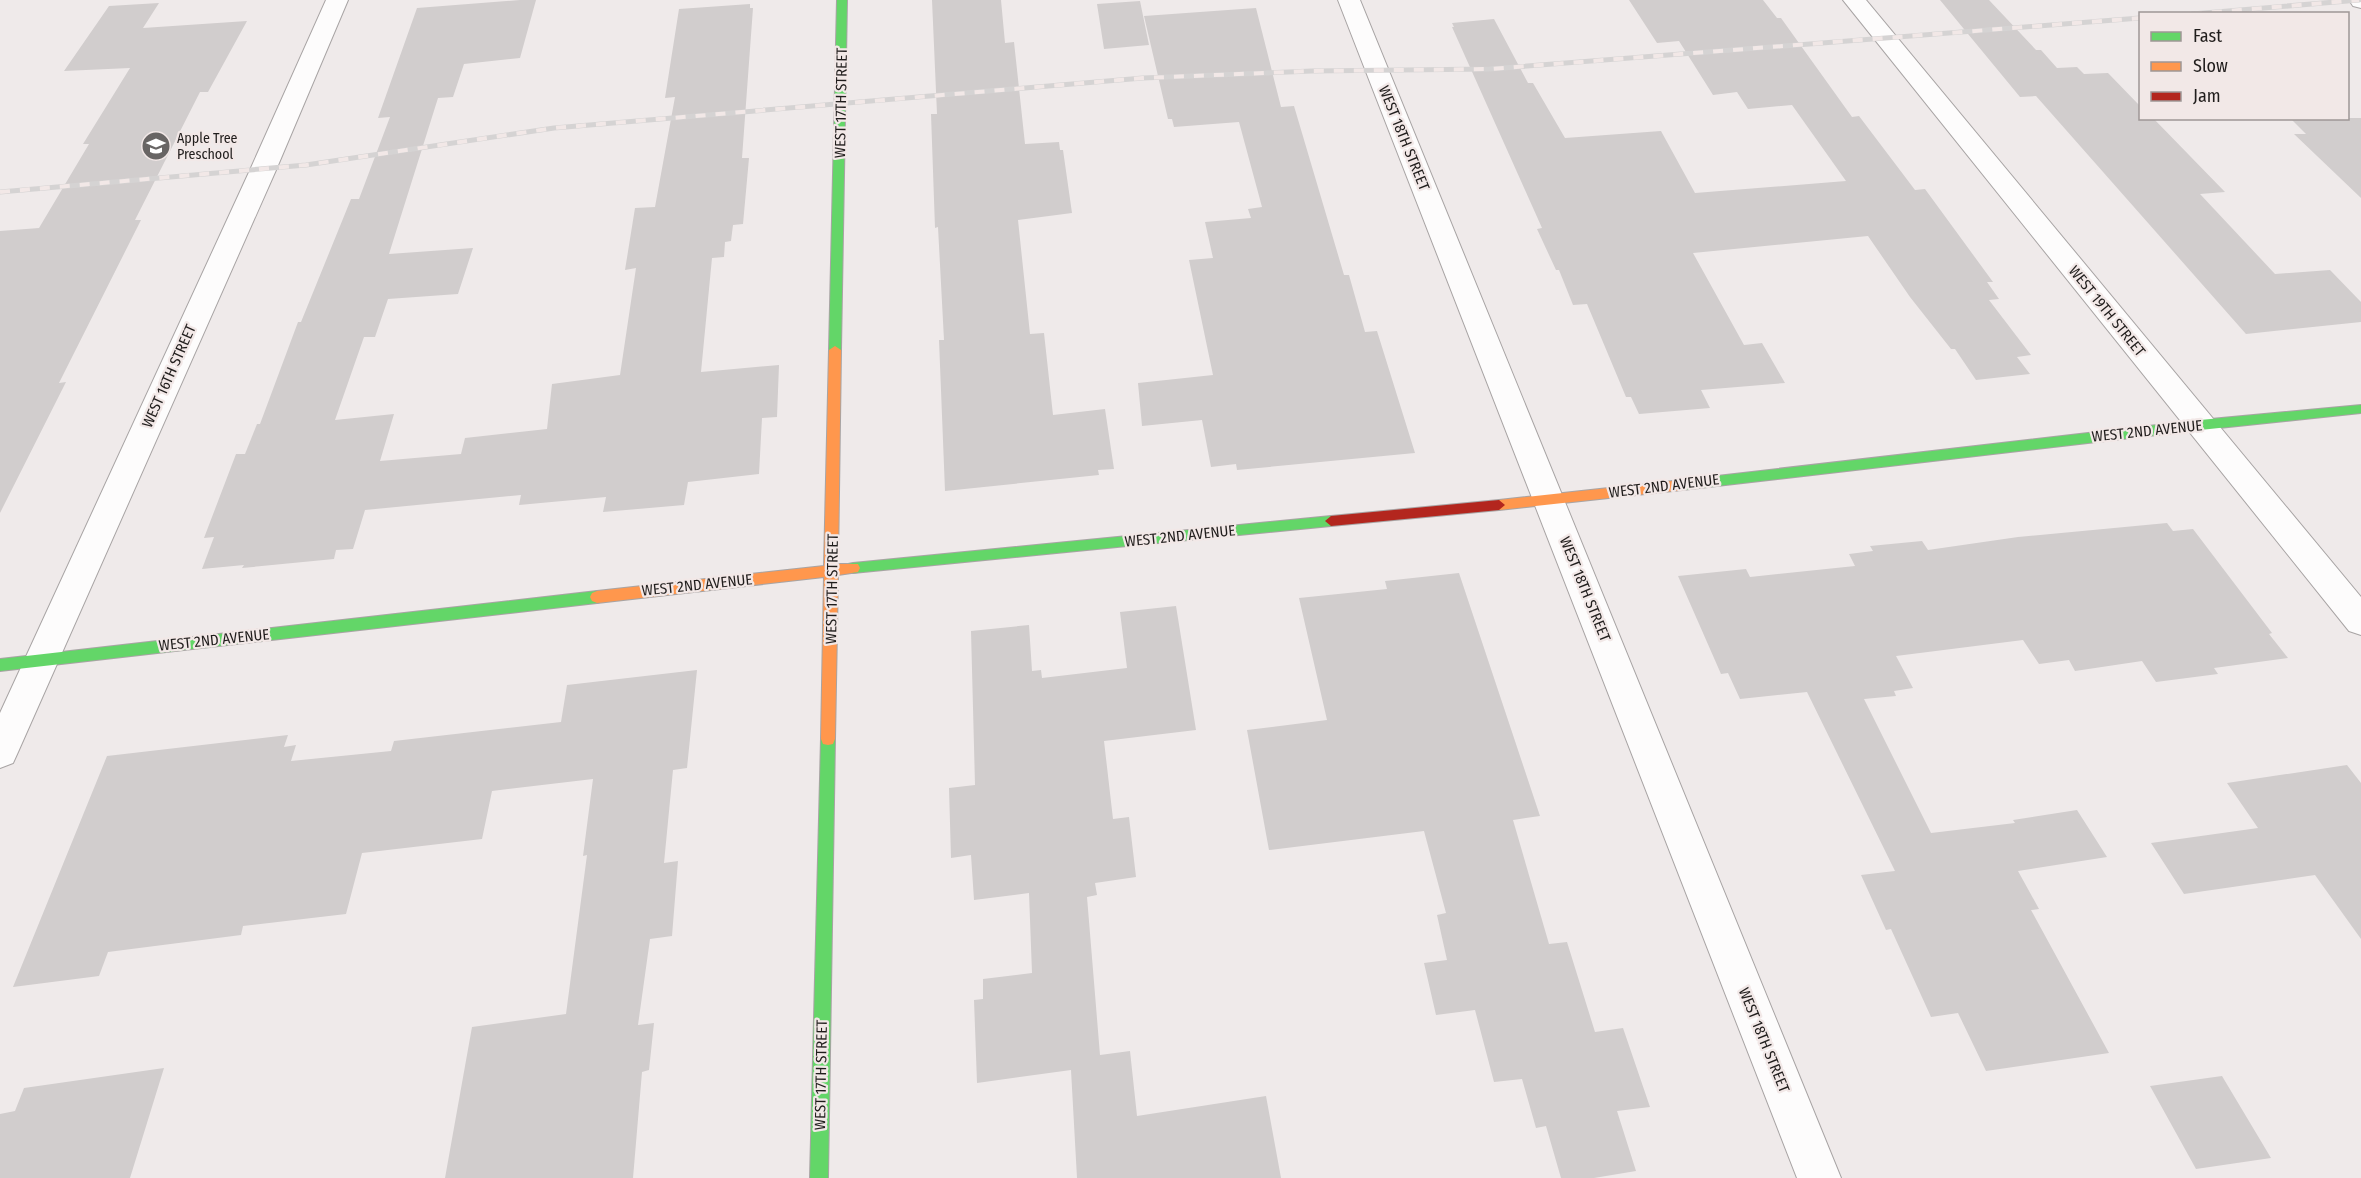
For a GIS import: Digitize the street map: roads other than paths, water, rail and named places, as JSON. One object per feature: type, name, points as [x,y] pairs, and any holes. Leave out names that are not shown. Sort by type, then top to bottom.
[{"type":"street","name":"WEST 16TH STREET","points":[[0,752],[264,170],[337,0]]},
{"type":"street","name":"WEST 17TH STREET","points":[[819,1178],[842,0]]},
{"type":"street","name":"WEST 18TH STREET","points":[[1349,0],[1819,1178]]},
{"type":"street","name":"WEST 19TH STREET","points":[[1854,0],[2361,621]]},
{"type":"street","name":"WEST 2ND AVENUE","points":[[0,665],[832,570],[1549,500],[2200,425],[2361,409]]},
{"type":"railway","points":[[2216,12],[2359,0]]},
{"type":"railway","points":[[0,192],[306,165],[554,128],[1143,78],[1312,71],[1490,69],[2139,18]]},
{"type":"place","name":"Apple Tree Preschool","points":[[156,146]]}]
